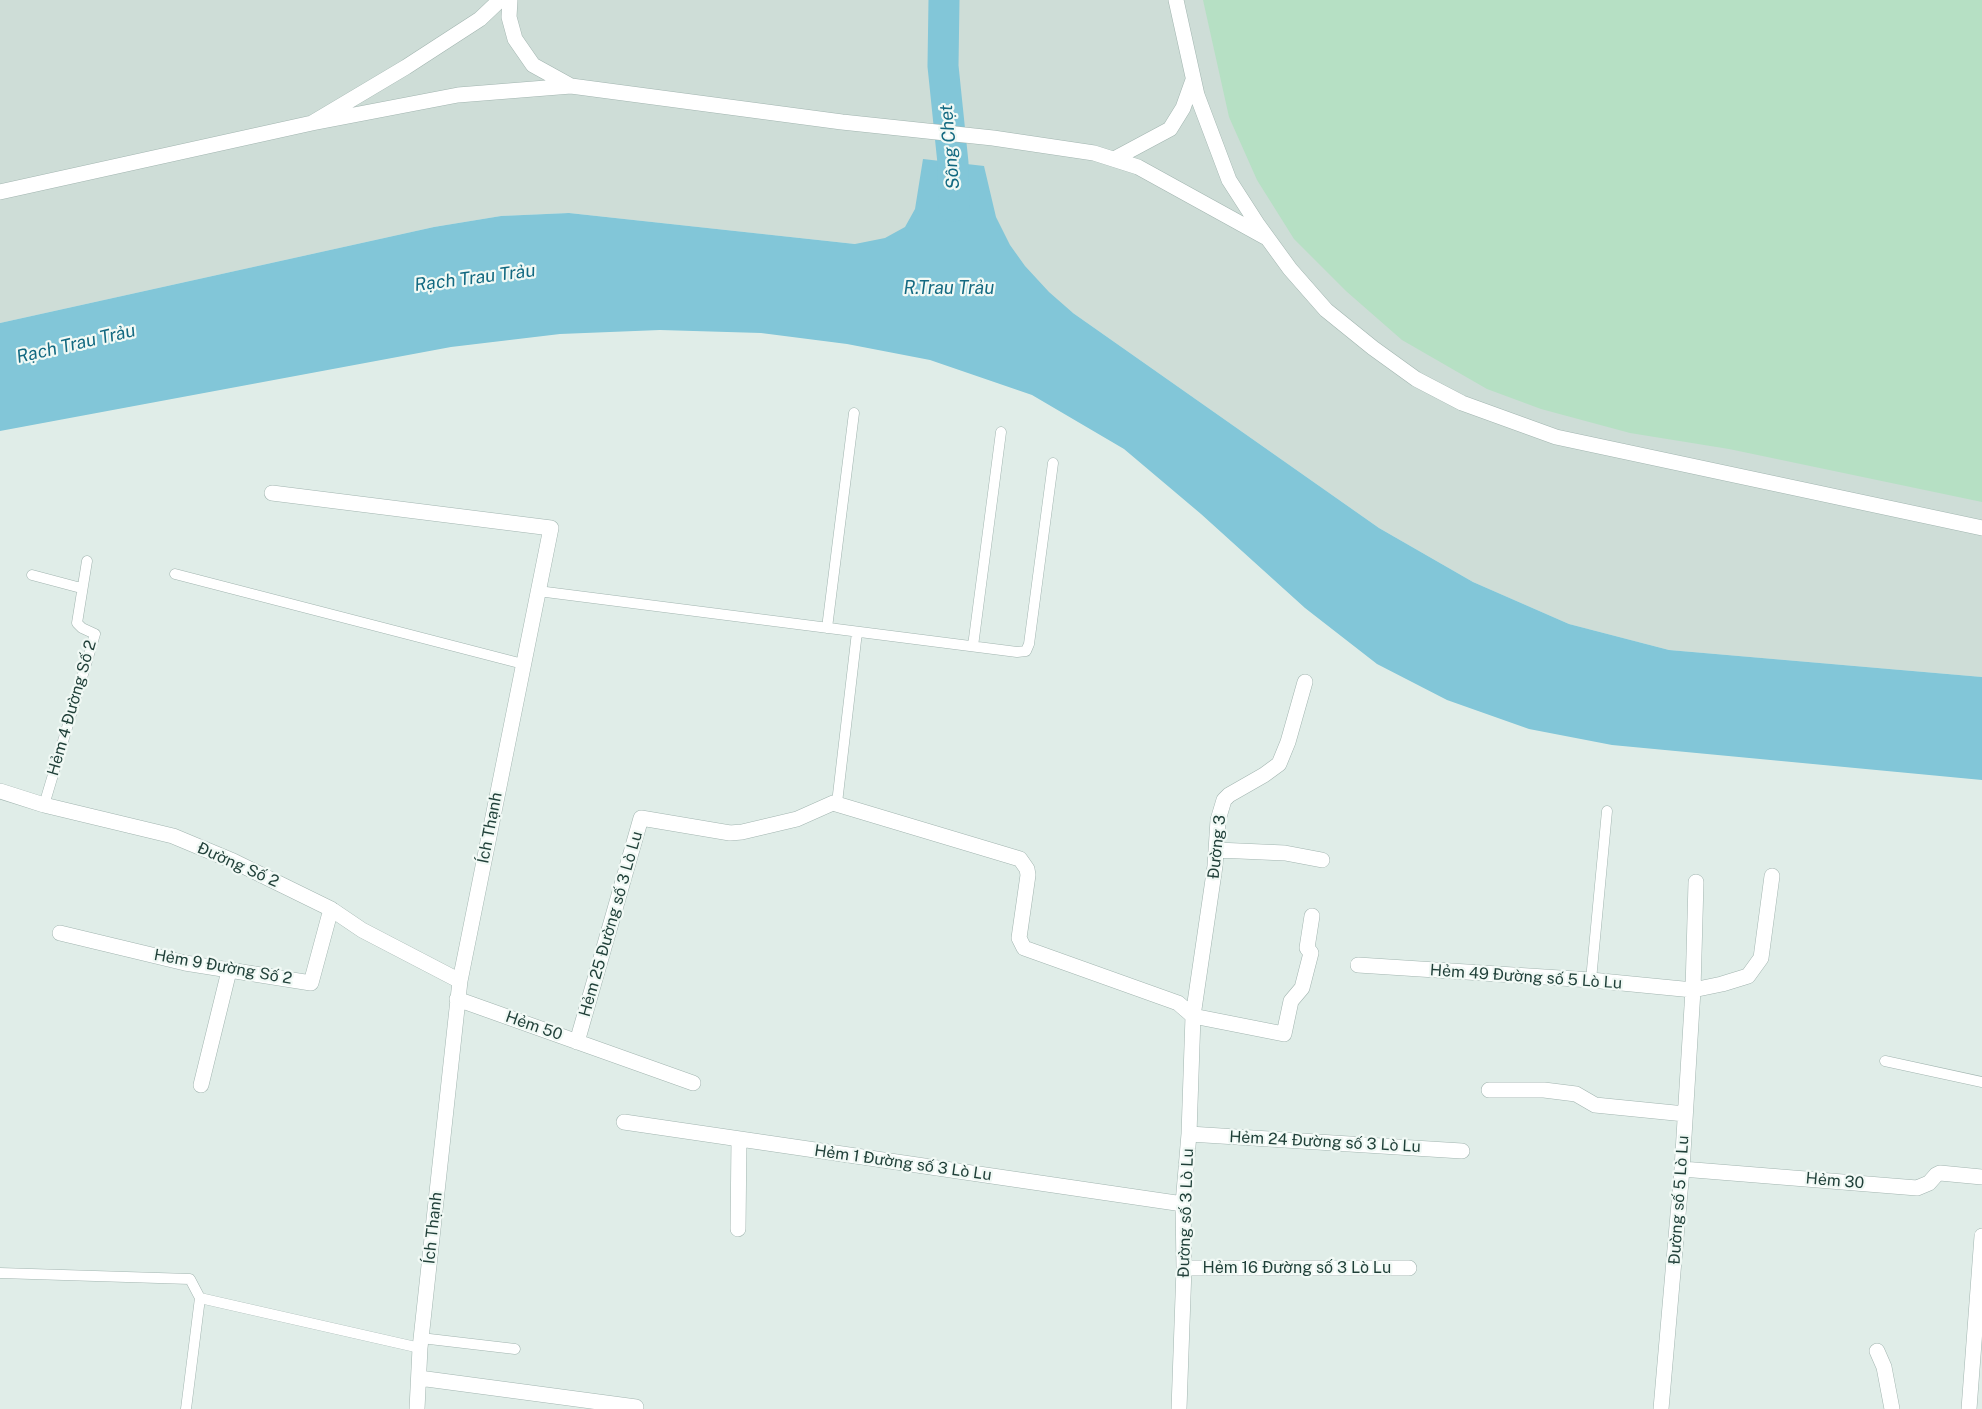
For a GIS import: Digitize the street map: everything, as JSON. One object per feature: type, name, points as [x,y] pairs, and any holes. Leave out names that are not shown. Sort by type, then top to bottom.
[{"type":"street","points":[[312,123],[406,67],[480,19],[500,0]]},
{"type":"street","points":[[510,0],[509,17],[515,39],[533,65],[571,86]]},
{"type":"street","points":[[1176,0],[1193,79],[1212,138],[1229,180],[1290,269],[1326,310],[1373,348],[1416,379],[1462,403],[1556,437],[1982,528]]},
{"type":"street","points":[[1114,159],[1170,129],[1183,108],[1193,79]]},
{"type":"street","points":[[0,192],[312,123],[458,95],[571,86],[897,128],[993,138],[1094,153],[1138,167],[1268,239]]},
{"type":"street","name":"Ích Thạnh","points":[[272,492],[550,528],[457,1000],[421,1343],[417,1409]]},
{"type":"street","name":"Đường 3","points":[[1193,1016],[1217,850],[1218,820],[1224,800],[1234,791],[1274,769],[1279,764],[1288,742],[1306,682]]},
{"type":"street","name":"Đường Số 2","points":[[0,791],[44,805],[173,836],[233,861],[331,909],[362,930],[460,981]]},
{"type":"street","points":[[838,803],[1020,858],[1027,868],[1028,875],[1020,933],[1020,942],[1024,948],[1178,1003],[1193,1016],[1284,1034],[1291,1001],[1302,988],[1312,953],[1308,948],[1312,916]]},
{"type":"street","name":"Hẻm 25 Đường số 3 Lò Lu","points":[[577,1042],[641,818],[730,833],[797,819],[828,804],[838,803]]},
{"type":"street","points":[[1217,850],[1285,853],[1322,860]]},
{"type":"street","name":"Hẻm 49 Đường số 5 Lò Lu","points":[[1358,965],[1591,980],[1693,990],[1744,979],[1758,964],[1763,951],[1772,876]]},
{"type":"street","name":"Đường số 5 Lò Lu","points":[[1661,1409],[1682,1169],[1693,990],[1696,882]]},
{"type":"street","name":"Hẻm 9 Đường Số 2","points":[[60,933],[229,971],[311,983],[331,909]]},
{"type":"street","points":[[201,1085],[229,971]]},
{"type":"street","name":"Hẻm 50","points":[[457,1000],[693,1083]]},
{"type":"street","name":"Đường số 3 Lò Lu","points":[[1178,1409],[1184,1268],[1183,1204],[1189,1134],[1193,1016]]},
{"type":"street","points":[[1489,1090],[1544,1090],[1576,1094],[1595,1105],[1685,1114]]},
{"type":"street","name":"Hẻm 1 Đường số 3 Lò Lu","points":[[624,1122],[1183,1204]]},
{"type":"street","name":"Hẻm 24 Đường số 3 Lò Lu","points":[[1189,1134],[1462,1150]]},
{"type":"street","points":[[738,1229],[739,1139]]},
{"type":"street","name":"Hẻm 30","points":[[1682,1169],[1917,1188],[1929,1184],[1936,1175],[1940,1174],[1982,1177]]},
{"type":"street","points":[[1969,1409],[1982,1236]]},
{"type":"street","name":"Hẻm 16 Đường số 3 Lò Lu","points":[[1184,1268],[1410,1268]]},
{"type":"street","points":[[1877,1350],[1884,1367],[1892,1409]]},
{"type":"street","points":[[419,1378],[636,1407]]},
{"type":"lane","points":[[827,628],[854,413]]},
{"type":"lane","points":[[974,646],[1001,432]]},
{"type":"lane","points":[[538,591],[1017,652],[1028,648],[1053,463]]},
{"type":"lane","name":"Hẻm 4 Đường Số 2","points":[[44,805],[95,634],[77,623],[81,588],[87,561]]},
{"type":"lane","points":[[32,574],[81,588]]},
{"type":"lane","points":[[176,574],[523,664]]},
{"type":"lane","points":[[838,803],[857,632]]},
{"type":"lane","points":[[1591,980],[1607,811]]},
{"type":"lane","points":[[1884,1061],[1982,1082]]},
{"type":"lane","points":[[0,1273],[190,1279],[200,1298],[186,1409]]},
{"type":"lane","points":[[200,1298],[421,1343],[514,1349]]},
{"type":"shaded area","points":[[0,0],[1982,0],[1982,677],[1669,650],[1569,624],[1473,582],[1379,528],[1073,313],[855,244],[569,213],[501,216],[434,227],[0,323]]},
{"type":"green space","points":[[1203,0],[1982,0],[1982,502],[1729,449],[1630,433],[1541,409],[1487,389],[1402,340],[1346,291],[1294,239],[1257,180],[1229,117]]},
{"type":"water","name":"R.Trau Trảu","points":[[923,159],[984,166],[996,217],[1010,245],[1025,266],[1049,292],[1073,313],[1379,528],[1473,582],[1569,624],[1669,650],[1982,677],[1982,780],[1612,745],[1529,729],[1447,700],[1377,664],[1305,608],[1201,514],[1124,449],[1032,395],[930,360],[847,344],[761,333],[660,330],[560,334],[451,347],[0,431],[0,323],[434,227],[501,216],[569,213],[855,244],[885,238],[905,227],[915,209]]},
{"type":"waterway","name":"Sông Chẹt","points":[[944,0],[943,66],[953,163],[954,206]]},
{"type":"water label","name":"Rạch Trau Trảu","points":[[475,278]]},
{"type":"water label","name":"Rạch Trau Trảu","points":[[76,344]]}]
